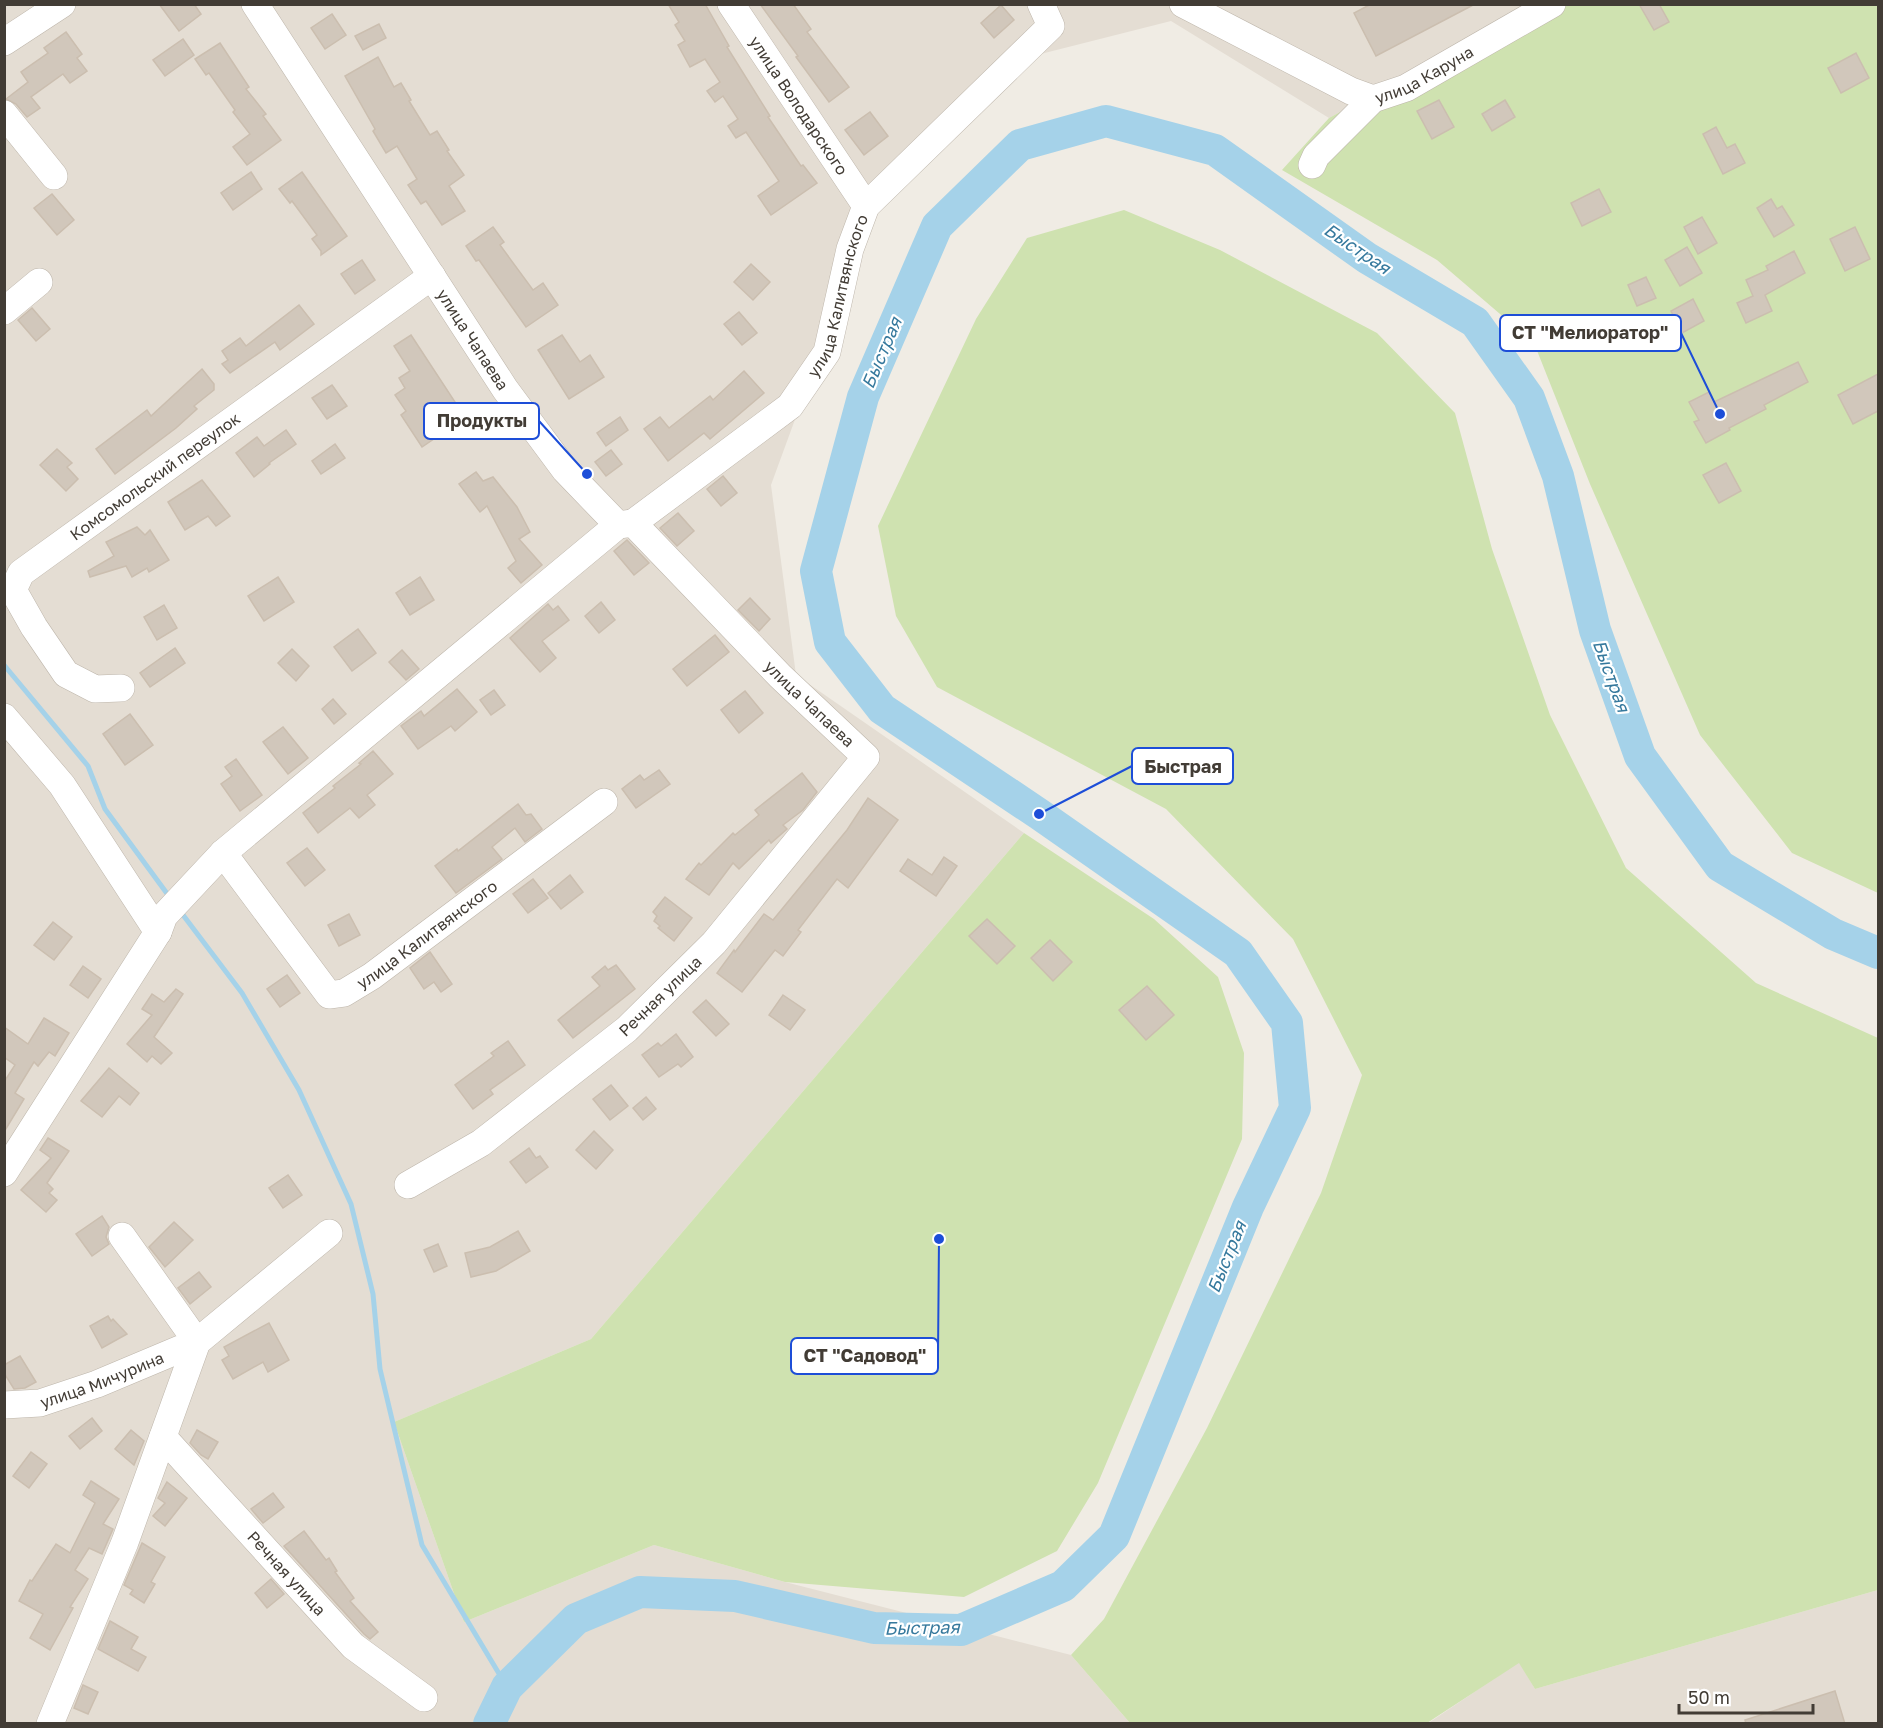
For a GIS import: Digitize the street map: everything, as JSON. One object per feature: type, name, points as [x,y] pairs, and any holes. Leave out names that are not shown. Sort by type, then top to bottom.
[{"type":"street","points":[[4,42],[62,4]]},
{"type":"street","name":"улица Чапаева","points":[[255,4],[505,388],[565,470],[625,524],[780,676],[866,756]]},
{"type":"street","name":"улица Володарского","points":[[731,4],[866,206]]},
{"type":"street","points":[[1183,4],[1352,91],[1373,99]]},
{"type":"street","name":"улица Каруна","points":[[1312,165],[1316,156],[1373,99],[1406,88],[1552,4]]},
{"type":"street","name":"улица Калитвянского","points":[[4,1173],[161,924],[218,858],[625,524],[790,406],[827,352],[850,249],[866,206],[1046,15]]},
{"type":"street","points":[[4,114],[54,176]]},
{"type":"street","name":"Комсомольский переулок","points":[[121,688],[95,689],[66,674],[34,627],[13,590],[21,573],[432,276]]},
{"type":"street","points":[[4,311],[39,282]]},
{"type":"street","points":[[4,717],[62,784],[161,924]]},
{"type":"street","name":"Речная улица","points":[[408,1185],[481,1143],[627,1029],[714,943],[866,756]]},
{"type":"street","name":"улица Калитвянского","points":[[218,858],[329,995],[344,993],[372,976],[604,802]]},
{"type":"street","points":[[50,1724],[125,1542],[197,1342],[328,1233]]},
{"type":"street","points":[[122,1236],[197,1342]]},
{"type":"street","name":"улица Мичурина","points":[[4,1405],[40,1403],[97,1384],[197,1342]]},
{"type":"street","name":"Речная улица","points":[[163,1437],[353,1646],[424,1698]]},
{"type":"shaded area","points":[[5,5],[1537,5],[1329,118],[1171,21],[997,65],[878,193],[771,485],[796,675],[1024,833],[591,1339],[394,1422],[464,1622],[654,1545],[785,1582],[1071,1655],[1130,1723],[5,1724]]},
{"type":"shaded area","points":[[1878,1590],[1878,1723],[1427,1724],[1519,1662],[1535,1689]]},
{"type":"green space","points":[[1537,5],[1878,5],[1878,893],[1792,853],[1700,735],[1590,484],[1534,343],[1437,260],[1282,170],[1329,118]]},
{"type":"green space","points":[[1124,210],[1220,250],[1377,333],[1455,413],[1492,549],[1550,715],[1626,868],[1756,983],[1878,1038],[1878,1590],[1535,1689],[1519,1663],[1427,1723],[1130,1723],[1071,1655],[1104,1619],[1207,1428],[1321,1193],[1362,1075],[1293,939],[1166,809],[937,687],[896,616],[878,526],[976,319],[1027,238]]},
{"type":"green space","points":[[1024,833],[1154,919],[1218,977],[1244,1053],[1242,1139],[1098,1483],[1057,1551],[964,1597],[785,1582],[654,1545],[464,1622],[394,1422],[591,1339]]},
{"type":"building","points":[[159,4],[194,4],[201,14],[179,31]]},
{"type":"building","points":[[668,4],[705,4],[729,46],[727,47],[770,116],[768,117],[801,166],[803,165],[817,183],[771,215],[758,196],[779,181],[746,132],[736,138],[728,126],[738,119],[723,96],[715,102],[707,91],[720,82],[705,59],[690,67],[678,45],[685,41],[675,25],[679,22]]},
{"type":"building","points":[[760,4],[793,4],[811,29],[807,32],[849,87],[829,102]]},
{"type":"building","points":[[1371,4],[1475,4],[1376,56],[1354,13]]},
{"type":"building","points":[[1639,4],[1659,4],[1669,22],[1654,30]]},
{"type":"building","points":[[1001,5],[1014,20],[994,38],[981,23]]},
{"type":"building","points":[[332,14],[346,35],[325,49],[311,28]]},
{"type":"building","points":[[379,24],[386,38],[363,50],[355,36]]},
{"type":"building","points":[[66,32],[82,54],[77,58],[87,71],[70,83],[63,74],[31,97],[40,108],[27,117],[16,104],[6,99],[28,82],[21,72],[48,53],[44,48]]},
{"type":"building","points":[[183,39],[194,55],[165,76],[153,60]]},
{"type":"building","points":[[220,43],[249,87],[246,89],[266,114],[263,116],[281,140],[247,165],[233,147],[250,134],[233,112],[235,110],[209,73],[206,75],[195,59]]},
{"type":"building","points":[[1856,53],[1869,78],[1841,93],[1828,68]]},
{"type":"building","points":[[378,57],[394,87],[401,83],[430,135],[437,131],[449,150],[447,151],[464,175],[449,186],[465,211],[442,225],[426,201],[421,204],[408,185],[417,179],[397,146],[386,153],[345,76]]},
{"type":"building","points":[[1439,100],[1454,127],[1432,139],[1417,111]]},
{"type":"building","points":[[1505,100],[1515,117],[1492,131],[1482,114]]},
{"type":"building","points":[[870,112],[888,136],[864,155],[845,130]]},
{"type":"building","points":[[1716,127],[1727,148],[1735,144],[1745,163],[1723,174],[1703,134]]},
{"type":"building","points":[[251,172],[262,189],[233,210],[221,193]]},
{"type":"building","points":[[302,172],[347,236],[321,255],[321,251],[312,239],[317,235],[292,201],[290,203],[279,189]]},
{"type":"building","points":[[1599,189],[1611,212],[1582,226],[1571,203]]},
{"type":"building","points":[[52,194],[74,220],[57,235],[34,208]]},
{"type":"building","points":[[1771,199],[1777,209],[1782,206],[1794,225],[1774,237],[1757,208]]},
{"type":"building","points":[[1702,217],[1717,243],[1698,254],[1684,227]]},
{"type":"building","points":[[493,227],[504,242],[500,245],[533,290],[543,283],[558,305],[526,327],[479,260],[476,261],[466,246]]},
{"type":"building","points":[[1855,227],[1870,259],[1845,271],[1830,239]]},
{"type":"building","points":[[1687,247],[1702,273],[1680,286],[1665,260]]},
{"type":"building","points":[[1794,251],[1805,273],[1765,295],[1772,311],[1746,323],[1737,303],[1753,296],[1746,280],[1768,270],[1766,266]]},
{"type":"building","points":[[362,260],[375,280],[355,294],[341,274]]},
{"type":"building","points":[[751,264],[770,282],[753,300],[734,282]]},
{"type":"building","points":[[1646,277],[1656,298],[1637,306],[1628,285]]},
{"type":"building","points":[[1693,299],[1704,321],[1682,333],[1671,311]]},
{"type":"building","points":[[299,305],[314,324],[280,350],[275,342],[230,373],[222,364],[228,360],[222,351],[240,338],[246,346]]},
{"type":"building","points":[[32,308],[50,329],[36,341],[18,320]]},
{"type":"building","points":[[739,312],[757,333],[742,345],[724,324]]},
{"type":"building","points":[[411,335],[455,402],[431,418],[441,434],[422,447],[401,415],[406,411],[395,395],[405,388],[399,378],[410,371],[394,346]]},
{"type":"building","points":[[562,335],[580,362],[590,355],[604,377],[569,399],[538,350]]},
{"type":"building","points":[[1798,362],[1808,382],[1764,405],[1766,409],[1706,443],[1694,422],[1699,420],[1689,402],[1709,392],[1714,402]]},
{"type":"building","points":[[202,369],[214,384],[214,390],[194,406],[197,409],[176,428],[115,474],[96,449],[147,410],[151,416]]},
{"type":"building","points":[[744,371],[764,393],[710,439],[704,433],[668,461],[644,429],[660,417],[669,428],[710,396],[713,400]]},
{"type":"building","points":[[1878,374],[1878,411],[1853,424],[1838,395]]},
{"type":"building","points":[[332,385],[347,406],[327,419],[312,398]]},
{"type":"building","points":[[620,417],[628,430],[606,446],[597,433]]},
{"type":"building","points":[[286,430],[296,444],[254,477],[236,453],[257,437],[264,446]]},
{"type":"building","points":[[335,444],[345,458],[321,474],[312,461]]},
{"type":"building","points":[[57,449],[72,463],[67,467],[78,479],[66,491],[40,465]]},
{"type":"building","points":[[611,450],[622,464],[606,476],[595,462]]},
{"type":"building","points":[[1726,463],[1741,491],[1719,503],[1703,475]]},
{"type":"building","points":[[476,472],[483,481],[493,477],[517,507],[530,532],[519,539],[542,565],[521,583],[508,568],[516,561],[487,506],[480,512],[459,484]]},
{"type":"building","points":[[723,476],[737,493],[721,506],[707,489]]},
{"type":"building","points":[[202,480],[230,516],[216,526],[208,516],[185,530],[168,502]]},
{"type":"building","points":[[678,513],[694,531],[677,546],[660,528]]},
{"type":"building","points":[[137,527],[145,535],[150,530],[169,560],[149,572],[147,568],[132,577],[126,566],[90,577],[88,571],[114,556],[106,542]]},
{"type":"building","points":[[627,540],[649,563],[634,575],[614,551]]},
{"type":"building","points":[[278,577],[294,602],[264,621],[248,596]]},
{"type":"building","points":[[420,577],[434,600],[410,615],[396,593]]},
{"type":"building","points":[[750,598],[770,619],[759,631],[738,610]]},
{"type":"building","points":[[601,602],[615,620],[599,633],[585,616]]},
{"type":"building","points":[[548,604],[553,610],[558,606],[569,620],[542,641],[556,658],[540,672],[510,638]]},
{"type":"building","points":[[164,605],[177,628],[157,640],[144,617]]},
{"type":"building","points":[[358,629],[376,653],[352,671],[334,647]]},
{"type":"building","points":[[715,635],[729,652],[687,686],[673,669]]},
{"type":"building","points":[[175,648],[185,663],[150,687],[140,673]]},
{"type":"building","points":[[292,649],[309,666],[296,681],[278,663]]},
{"type":"building","points":[[402,650],[419,669],[406,680],[389,662]]},
{"type":"building","points":[[457,689],[477,712],[455,731],[451,726],[418,749],[401,726],[421,711],[424,716]]},
{"type":"building","points":[[494,690],[505,705],[491,715],[480,700]]},
{"type":"building","points":[[745,691],[763,713],[739,733],[721,710]]},
{"type":"building","points":[[333,699],[346,714],[334,724],[322,709]]},
{"type":"building","points":[[130,714],[153,745],[125,765],[103,734]]},
{"type":"building","points":[[283,727],[308,758],[288,774],[263,742]]},
{"type":"building","points":[[373,751],[393,774],[367,795],[375,805],[359,818],[350,808],[318,833],[303,813],[335,788],[333,786],[361,764],[359,763]]},
{"type":"building","points":[[236,759],[262,795],[240,811],[221,784],[232,776],[225,767]]},
{"type":"building","points":[[659,770],[670,784],[636,808],[622,789],[640,775],[644,780]]},
{"type":"building","points":[[802,773],[817,792],[803,810],[783,825],[787,829],[771,843],[769,840],[739,869],[733,863],[709,895],[686,879],[699,863],[701,865],[733,833],[735,835],[759,815],[755,810]]},
{"type":"building","points":[[868,798],[898,820],[848,888],[837,879],[798,930],[801,932],[783,956],[775,950],[742,992],[717,973],[764,914],[773,920],[847,830]]},
{"type":"building","points":[[518,804],[526,815],[531,814],[542,829],[525,842],[515,828],[492,847],[502,859],[456,893],[435,866]]},
{"type":"building","points":[[307,848],[325,870],[305,886],[287,863]]},
{"type":"building","points":[[944,857],[957,866],[936,896],[900,871],[908,859],[932,875]]},
{"type":"building","points":[[570,875],[583,892],[561,909],[548,893]]},
{"type":"building","points":[[533,879],[548,898],[528,913],[513,894]]},
{"type":"building","points":[[665,897],[692,918],[674,941],[658,928],[660,926],[654,921],[657,916],[653,912]]},
{"type":"building","points":[[349,914],[360,935],[339,946],[328,925]]},
{"type":"building","points":[[987,919],[1015,946],[997,964],[969,936]]},
{"type":"building","points":[[53,922],[72,937],[54,960],[34,945]]},
{"type":"building","points":[[1050,940],[1072,962],[1053,981],[1031,958]]},
{"type":"building","points":[[430,952],[452,984],[441,992],[434,982],[424,989],[410,968]]},
{"type":"building","points":[[616,965],[635,989],[573,1038],[558,1020],[600,986],[592,977],[605,966],[608,970]]},
{"type":"building","points":[[83,966],[101,979],[88,998],[70,985]]},
{"type":"building","points":[[287,975],[300,993],[280,1007],[267,989]]},
{"type":"building","points":[[1147,986],[1174,1015],[1146,1040],[1119,1010]]},
{"type":"building","points":[[176,989],[183,994],[154,1037],[172,1053],[161,1064],[152,1056],[147,1062],[127,1044],[152,1015],[142,1009],[152,994],[164,1002]]},
{"type":"building","points":[[783,995],[805,1010],[790,1030],[769,1015]]},
{"type":"building","points":[[706,1000],[729,1024],[716,1036],[693,1012]]},
{"type":"building","points":[[44,1018],[69,1033],[55,1056],[49,1052],[38,1066],[34,1062],[15,1093],[24,1099],[4,1132],[4,1082],[15,1065],[4,1057],[4,1027],[28,1044]]},
{"type":"building","points":[[676,1034],[693,1057],[681,1067],[678,1064],[659,1077],[642,1055],[658,1043],[661,1046]]},
{"type":"building","points":[[508,1041],[525,1065],[490,1090],[493,1094],[473,1109],[455,1085],[494,1056],[491,1053]]},
{"type":"building","points":[[109,1068],[139,1093],[130,1105],[119,1096],[102,1117],[81,1101]]},
{"type":"building","points":[[611,1085],[628,1106],[610,1120],[593,1099]]},
{"type":"building","points":[[646,1097],[656,1109],[643,1120],[633,1108]]},
{"type":"building","points":[[594,1131],[613,1150],[596,1169],[576,1150]]},
{"type":"building","points":[[48,1138],[69,1151],[47,1183],[53,1189],[49,1193],[57,1200],[46,1212],[21,1190],[51,1158],[40,1150]]},
{"type":"building","points":[[529,1148],[536,1158],[540,1156],[548,1167],[526,1183],[510,1162]]},
{"type":"building","points":[[288,1175],[302,1195],[283,1208],[269,1188]]},
{"type":"building","points":[[102,1216],[109,1227],[106,1237],[109,1244],[92,1256],[76,1234]]},
{"type":"building","points":[[174,1222],[193,1240],[165,1267],[149,1247]]},
{"type":"building","points":[[518,1231],[530,1251],[496,1271],[471,1277],[465,1253],[490,1247]]},
{"type":"building","points":[[438,1244],[447,1266],[434,1272],[424,1250]]},
{"type":"building","points":[[199,1272],[211,1287],[190,1304],[178,1288]]},
{"type":"building","points":[[108,1316],[127,1334],[102,1348],[90,1326]]},
{"type":"building","points":[[269,1323],[289,1360],[268,1372],[263,1362],[233,1379],[222,1360],[229,1356],[224,1347]]},
{"type":"building","points":[[20,1356],[36,1382],[25,1388],[14,1389],[4,1373],[4,1365]]},
{"type":"building","points":[[92,1418],[102,1431],[80,1449],[69,1436]]},
{"type":"building","points":[[131,1430],[144,1441],[134,1465],[115,1449]]},
{"type":"building","points":[[197,1430],[218,1442],[208,1459],[190,1443]]},
{"type":"building","points":[[31,1452],[47,1464],[29,1488],[13,1476]]},
{"type":"building","points":[[91,1481],[119,1499],[103,1524],[113,1529],[102,1554],[89,1548],[75,1570],[88,1579],[70,1607],[73,1608],[50,1650],[30,1638],[43,1614],[19,1601],[30,1580],[32,1581],[56,1544],[70,1553],[95,1503],[83,1495]]},
{"type":"building","points":[[167,1482],[187,1498],[165,1526],[153,1516],[165,1503],[158,1498]]},
{"type":"building","points":[[273,1493],[284,1507],[263,1523],[251,1509]]},
{"type":"building","points":[[304,1531],[326,1560],[329,1558],[337,1571],[335,1572],[354,1598],[350,1601],[378,1632],[370,1639],[284,1546]]},
{"type":"building","points":[[142,1543],[165,1557],[151,1582],[155,1584],[144,1603],[130,1594],[133,1590],[124,1585]]},
{"type":"building","points":[[271,1579],[284,1594],[267,1608],[255,1593]]},
{"type":"building","points":[[110,1621],[138,1637],[131,1649],[146,1657],[138,1671],[98,1649]]},
{"type":"building","points":[[83,1685],[98,1692],[88,1714],[74,1708]]},
{"type":"building","points":[[1835,1691],[1845,1724],[1746,1724],[1745,1720]]},
{"type":"waterway","name":"Быстрая","points":[[489,1724],[507,1687],[576,1619],[640,1592],[735,1596],[874,1628],[961,1630],[1063,1586],[1114,1536],[1248,1207],[1295,1108],[1287,1023],[1238,953],[1039,814],[882,709],[830,642],[816,571],[863,397],[937,226],[1020,145],[1106,121],[1215,150],[1367,258],[1475,322],[1529,398],[1558,476],[1595,630],[1640,756],[1720,866],[1833,934],[1878,953]]},
{"type":"waterway","points":[[4,665],[88,766],[105,809],[171,899]]},
{"type":"waterway","points":[[180,911],[242,993],[299,1090],[351,1204],[373,1294],[380,1369],[422,1545],[507,1687]]},
{"type":"place","name":"СТ \"Мелиоратор\"","points":[[1720,414]]},
{"type":"place","name":"Продукты","points":[[587,474]]},
{"type":"place","name":"Быстрая","points":[[1039,814]]},
{"type":"place","name":"СТ \"Садовод\"","points":[[939,1239]]}]
